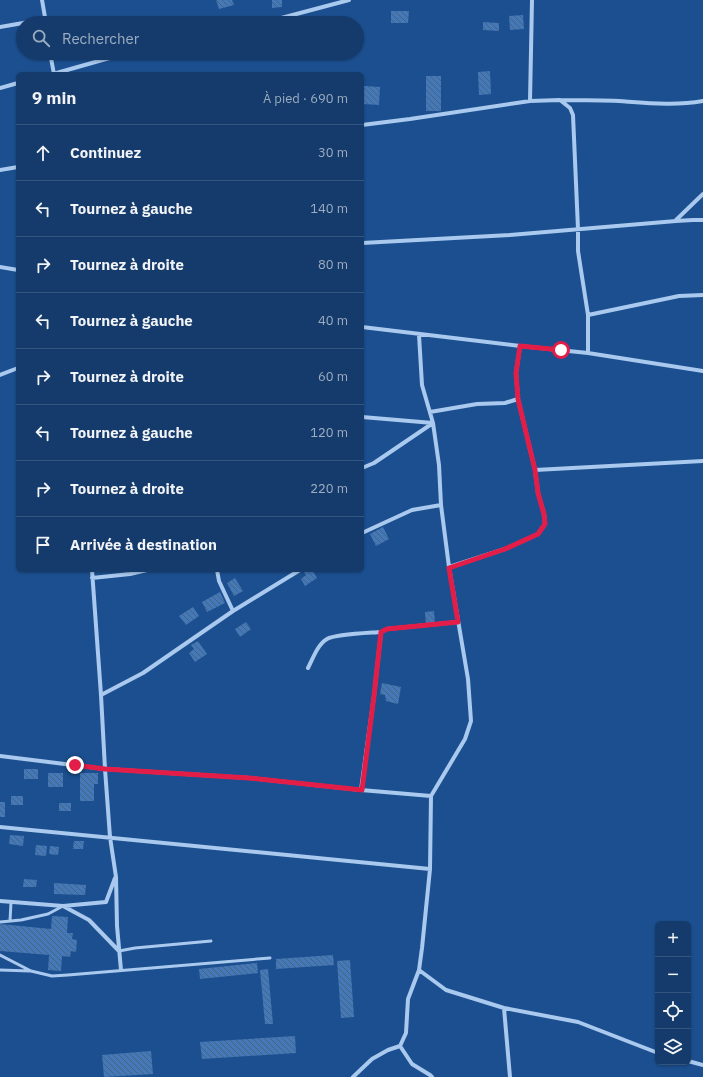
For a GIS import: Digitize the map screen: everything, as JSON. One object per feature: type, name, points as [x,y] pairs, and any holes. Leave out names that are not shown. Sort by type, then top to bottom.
[{"type":"street","points":[[42,0],[45,16]]},
{"type":"street","points":[[289,16],[349,0]]},
{"type":"street","points":[[530,101],[532,0]]},
{"type":"street","points":[[0,28],[16,25]]},
{"type":"street","points":[[51,60],[54,72]]},
{"type":"street","points":[[61,72],[103,60]]},
{"type":"street","points":[[0,88],[16,84]]},
{"type":"street","points":[[560,100],[570,108],[573,115],[578,251],[588,315],[588,353]]},
{"type":"street","points":[[364,125],[530,101],[599,100],[669,104],[689,104],[703,101]]},
{"type":"street","points":[[0,170],[16,167]]},
{"type":"street","points":[[676,221],[703,194]]},
{"type":"street","points":[[364,243],[510,235],[703,220]]},
{"type":"street","points":[[0,267],[16,270]]},
{"type":"street","points":[[588,315],[679,296],[703,295]]},
{"type":"street","points":[[364,327],[419,335],[588,353],[703,371]]},
{"type":"street","points":[[352,1077],[372,1059],[388,1050],[400,1046],[406,1033],[408,999],[419,970],[430,869],[431,796],[465,739],[471,721],[468,679],[449,568],[441,505],[440,465],[433,423],[422,385],[419,335]]},
{"type":"street","points":[[449,568],[505,549],[538,534],[545,524],[544,514],[538,493],[535,470],[518,399],[516,373],[520,346]]},
{"type":"street","points":[[0,375],[16,369]]},
{"type":"street","points":[[430,412],[477,404],[505,403],[518,399]]},
{"type":"street","points":[[364,417],[433,423]]},
{"type":"street","points":[[364,467],[374,463],[433,423]]},
{"type":"street","points":[[535,470],[703,461]]},
{"type":"street","points":[[364,532],[412,510],[441,505]]},
{"type":"street","points":[[92,572],[110,837],[116,877],[118,951],[121,970]]},
{"type":"street","points":[[92,578],[138,572]]},
{"type":"street","points":[[217,572],[219,581],[233,611]]},
{"type":"street","points":[[101,695],[143,673],[233,611],[297,572]]},
{"type":"street","points":[[308,668],[321,644],[327,639],[335,636],[381,632],[387,629],[458,622]]},
{"type":"street","points":[[362,790],[381,632]]},
{"type":"street","points":[[0,756],[105,769],[249,778],[431,796]]},
{"type":"street","points":[[0,826],[430,869]]},
{"type":"street","points":[[0,901],[63,906],[106,902],[116,877]]},
{"type":"street","points":[[63,906],[89,920],[118,951]]},
{"type":"street","points":[[419,970],[446,990],[504,1008],[578,1022],[655,1052]]},
{"type":"street","points":[[504,1008],[510,1077]]},
{"type":"street","points":[[400,1046],[412,1064],[432,1077]]},
{"type":"street","points":[[691,1062],[703,1065]]},
{"type":"lane","points":[[10,921],[11,902]]},
{"type":"lane","points":[[0,922],[21,920],[48,914],[63,906]]},
{"type":"lane","points":[[118,951],[211,941]]},
{"type":"lane","points":[[0,955],[31,971]]},
{"type":"lane","points":[[0,970],[31,971],[52,976],[270,958]]},
{"type":"building","points":[[216,0],[232,0],[234,5],[219,9]]},
{"type":"building","points":[[272,0],[282,0],[282,7],[272,8]]},
{"type":"building","points":[[391,11],[409,11],[408,23],[391,23]]},
{"type":"building","points":[[523,15],[524,29],[510,30],[509,16]]},
{"type":"building","points":[[483,22],[499,23],[499,31],[483,30]]},
{"type":"building","points":[[490,71],[491,94],[479,95],[478,72]]},
{"type":"building","points":[[426,76],[441,76],[441,111],[426,111]]},
{"type":"building","points":[[364,86],[380,87],[379,105],[364,104]]},
{"type":"building","points":[[383,527],[389,539],[376,546],[370,534]]},
{"type":"building","points":[[304,572],[313,572],[317,578],[305,586],[301,579],[306,575]]},
{"type":"building","points":[[235,578],[243,591],[234,596],[227,583]]},
{"type":"building","points":[[220,592],[225,603],[207,612],[202,602]]},
{"type":"building","points":[[193,607],[199,616],[186,625],[179,616]]},
{"type":"building","points":[[434,611],[435,624],[426,625],[425,612]]},
{"type":"building","points":[[246,622],[251,629],[240,637],[235,629]]},
{"type":"building","points":[[198,641],[207,654],[195,662],[189,653],[194,649],[191,645]]},
{"type":"building","points":[[382,683],[401,687],[398,704],[386,701],[385,695],[380,694]]},
{"type":"building","points":[[24,769],[38,769],[38,779],[24,779]]},
{"type":"building","points":[[48,773],[63,773],[63,787],[48,787]]},
{"type":"building","points":[[80,773],[98,773],[98,784],[94,784],[94,801],[80,801]]},
{"type":"building","points":[[11,796],[23,796],[23,805],[11,805]]},
{"type":"building","points":[[0,802],[5,802],[5,817],[0,817]]},
{"type":"building","points":[[59,803],[71,803],[71,811],[59,811]]},
{"type":"building","points":[[10,835],[24,836],[23,846],[9,844]]},
{"type":"building","points":[[74,841],[84,841],[83,849],[73,849]]},
{"type":"building","points":[[36,845],[47,846],[46,856],[35,855]]},
{"type":"building","points":[[50,846],[59,847],[58,855],[49,854]]},
{"type":"building","points":[[24,879],[37,880],[36,887],[23,887]]},
{"type":"building","points":[[54,883],[86,885],[85,895],[54,894]]},
{"type":"building","points":[[52,916],[68,917],[67,933],[73,933],[72,939],[77,940],[76,952],[71,951],[70,957],[62,956],[61,971],[48,970],[49,955],[0,951],[0,924],[51,929]]},
{"type":"building","points":[[333,955],[334,965],[276,969],[276,959]]},
{"type":"building","points":[[350,960],[354,1017],[341,1018],[337,961]]},
{"type":"building","points":[[257,963],[258,973],[200,979],[199,969]]},
{"type":"building","points":[[268,969],[273,1024],[265,1024],[260,970]]},
{"type":"building","points":[[295,1036],[296,1053],[202,1059],[200,1042]]},
{"type":"building","points":[[151,1051],[153,1074],[104,1077],[102,1055]]},
{"type":"route","points":[[75,765],[105,769],[249,778],[362,790],[381,632],[387,629],[458,622],[449,568],[505,549],[538,534],[545,524],[544,514],[538,493],[535,470],[518,399],[516,373],[520,346],[561,350]]}]
